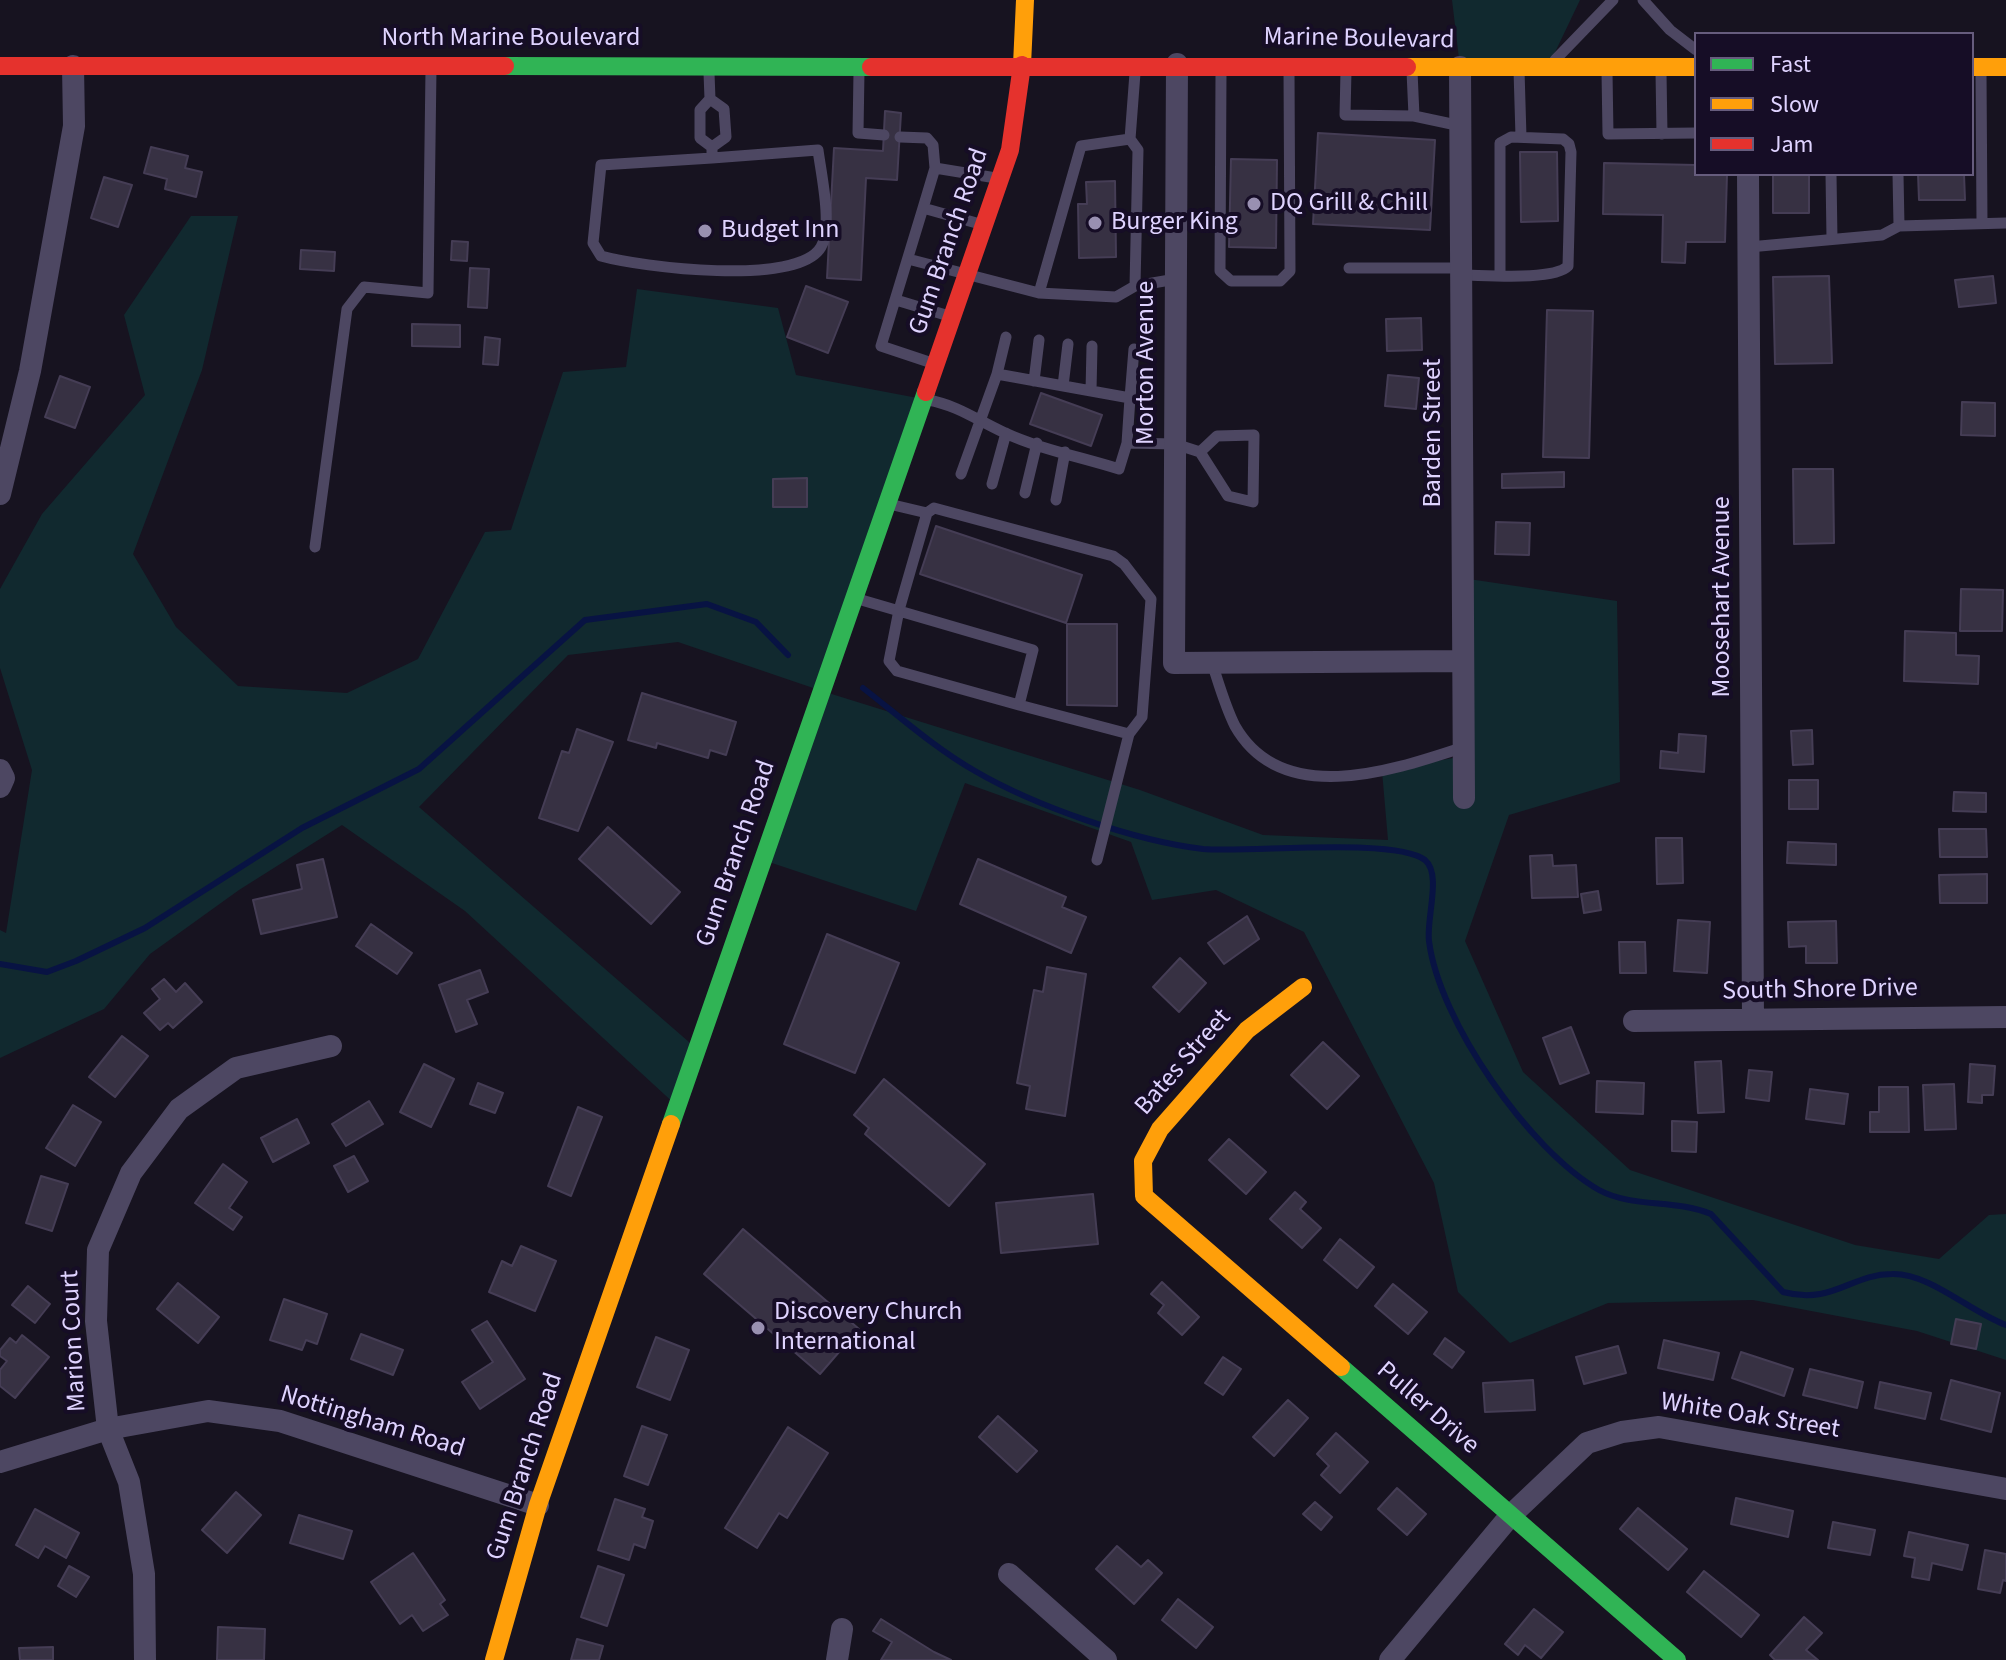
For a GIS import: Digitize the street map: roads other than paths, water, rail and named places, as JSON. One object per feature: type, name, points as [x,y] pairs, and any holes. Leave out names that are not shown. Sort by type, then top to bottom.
[{"type":"main road","name":"Gum Branch Road","points":[[494,1660],[538,1505],[1010,150],[1022,65],[1025,0]]},
{"type":"main road","name":"Marine Boulevard","points":[[1022,65],[1694,67]]},
{"type":"main road","name":"North Marine Boulevard","points":[[0,66],[1022,65]]},
{"type":"main road","points":[[1976,67],[2006,67]]},
{"type":"main road","name":"Bates Street","points":[[1144,1196],[1143,1161],[1160,1129],[1247,1030],[1303,987]]},
{"type":"main road","name":"Puller Drive","points":[[1144,1196],[1677,1660]]},
{"type":"street","name":"Morton Avenue","points":[[1177,64],[1174,663],[1212,663]]},
{"type":"street","points":[[0,494],[30,371],[74,126],[73,66]]},
{"type":"street","name":"Barden Street","points":[[1460,67],[1464,798]]},
{"type":"street","name":"Moosehart Avenue","points":[[1748,176],[1753,1019]]},
{"type":"street","points":[[1212,663],[1463,661]]},
{"type":"street","points":[[0,770],[4,778],[0,787]]},
{"type":"street","name":"South Shore Drive","points":[[1634,1021],[2006,1017]]},
{"type":"street","name":"Marion Court","points":[[145,1660],[144,1574],[132,1497],[108,1429],[96,1321],[98,1250],[131,1173],[179,1109],[236,1068],[331,1046]]},
{"type":"street","name":"Nottingham Road","points":[[0,1462],[108,1429],[208,1411],[280,1421],[538,1505]]},
{"type":"street","name":"White Oak Street","points":[[1390,1660],[1510,1516],[1587,1443],[1622,1432],[1659,1427],[2006,1489]]},
{"type":"street","points":[[1009,1574],[1106,1660]]},
{"type":"street","points":[[837,1660],[842,1629]]},
{"type":"lane","points":[[1548,67],[1613,0]]},
{"type":"lane","points":[[1643,0],[1670,30],[1694,48]]},
{"type":"lane","points":[[1135,286],[1138,150],[1130,139],[1136,64]]},
{"type":"lane","points":[[315,547],[347,309],[364,287],[428,293],[431,65]]},
{"type":"lane","points":[[709,65],[710,99],[700,110],[700,138],[712,152]]},
{"type":"lane","points":[[860,65],[858,133],[884,135]]},
{"type":"lane","points":[[1221,65],[1219,265],[1220,271],[1231,281],[1280,281],[1290,271],[1288,65]]},
{"type":"lane","points":[[1346,66],[1345,115],[1414,116],[1461,126]]},
{"type":"lane","points":[[1411,67],[1414,116]]},
{"type":"lane","points":[[1519,67],[1521,137]]},
{"type":"lane","points":[[1607,67],[1608,134],[1694,133]]},
{"type":"lane","points":[[1661,67],[1662,134]]},
{"type":"lane","points":[[1976,67],[1982,223]]},
{"type":"lane","points":[[710,99],[724,109],[726,137],[712,152],[601,165],[593,243],[601,256],[634,266],[729,272],[791,265],[816,254],[823,244],[826,230],[818,150],[712,152]]},
{"type":"lane","points":[[1349,268],[1500,275],[1562,272],[1570,259],[1569,144],[1556,136],[1504,139],[1498,150],[1500,275]]},
{"type":"lane","points":[[900,137],[927,138],[933,145],[935,168],[881,346],[935,364]]},
{"type":"lane","points":[[1039,293],[1081,146],[1130,139]]},
{"type":"lane","points":[[935,168],[1000,179]]},
{"type":"lane","points":[[1831,176],[1832,239]]},
{"type":"lane","points":[[1898,176],[1899,226]]},
{"type":"lane","points":[[923,208],[984,225]]},
{"type":"lane","points":[[1749,247],[1882,235],[1899,226],[2006,223]]},
{"type":"lane","points":[[908,259],[968,272],[1039,293],[1116,297],[1135,286],[1176,279]]},
{"type":"lane","points":[[896,300],[952,317]]},
{"type":"lane","points":[[961,474],[997,374],[1006,337]]},
{"type":"lane","points":[[1034,381],[1039,340]]},
{"type":"lane","points":[[1063,386],[1068,344]]},
{"type":"lane","points":[[1091,391],[1092,346]]},
{"type":"lane","points":[[923,399],[952,404],[1006,433],[1119,469],[1127,443],[1134,349]]},
{"type":"lane","points":[[997,374],[1130,398]]},
{"type":"lane","points":[[992,484],[1006,433]]},
{"type":"lane","points":[[1127,443],[1175,444],[1200,452],[1228,496],[1253,502],[1254,435],[1217,436],[1200,452]]},
{"type":"lane","points":[[1025,493],[1037,443]]},
{"type":"lane","points":[[1056,500],[1065,452]]},
{"type":"lane","points":[[887,504],[927,513]]},
{"type":"lane","points":[[1097,860],[1129,734],[1142,717],[1151,599],[1124,564],[1113,556],[934,508],[927,513],[889,652],[889,661],[897,671],[1129,734]]},
{"type":"lane","points":[[854,598],[1033,650],[1019,705]]},
{"type":"lane","points":[[1212,663],[1236,726],[1252,748],[1279,766],[1309,777],[1382,771],[1464,747]]},
{"type":"waterway","points":[[0,964],[47,972],[76,961],[145,928],[302,828],[419,769],[585,620],[707,604],[756,622],[788,655]]},
{"type":"waterway","points":[[863,688],[975,771],[1026,797],[1117,830],[1203,849],[1354,847],[1408,853],[1425,860],[1430,867],[1433,886],[1429,941],[1436,973],[1450,1008],[1469,1044],[1517,1115],[1572,1171],[1612,1196],[1683,1206],[1711,1214],[1783,1292],[1815,1295],[1878,1275],[1906,1275],[1935,1286],[2006,1325]]},
{"type":"place","name":"DQ Grill & Chill","points":[[1254,204]]},
{"type":"place","name":"Burger King","points":[[1095,223]]},
{"type":"place","name":"Budget Inn","points":[[705,231]]},
{"type":"place","name":"Discovery Church International","points":[[758,1328]]}]
